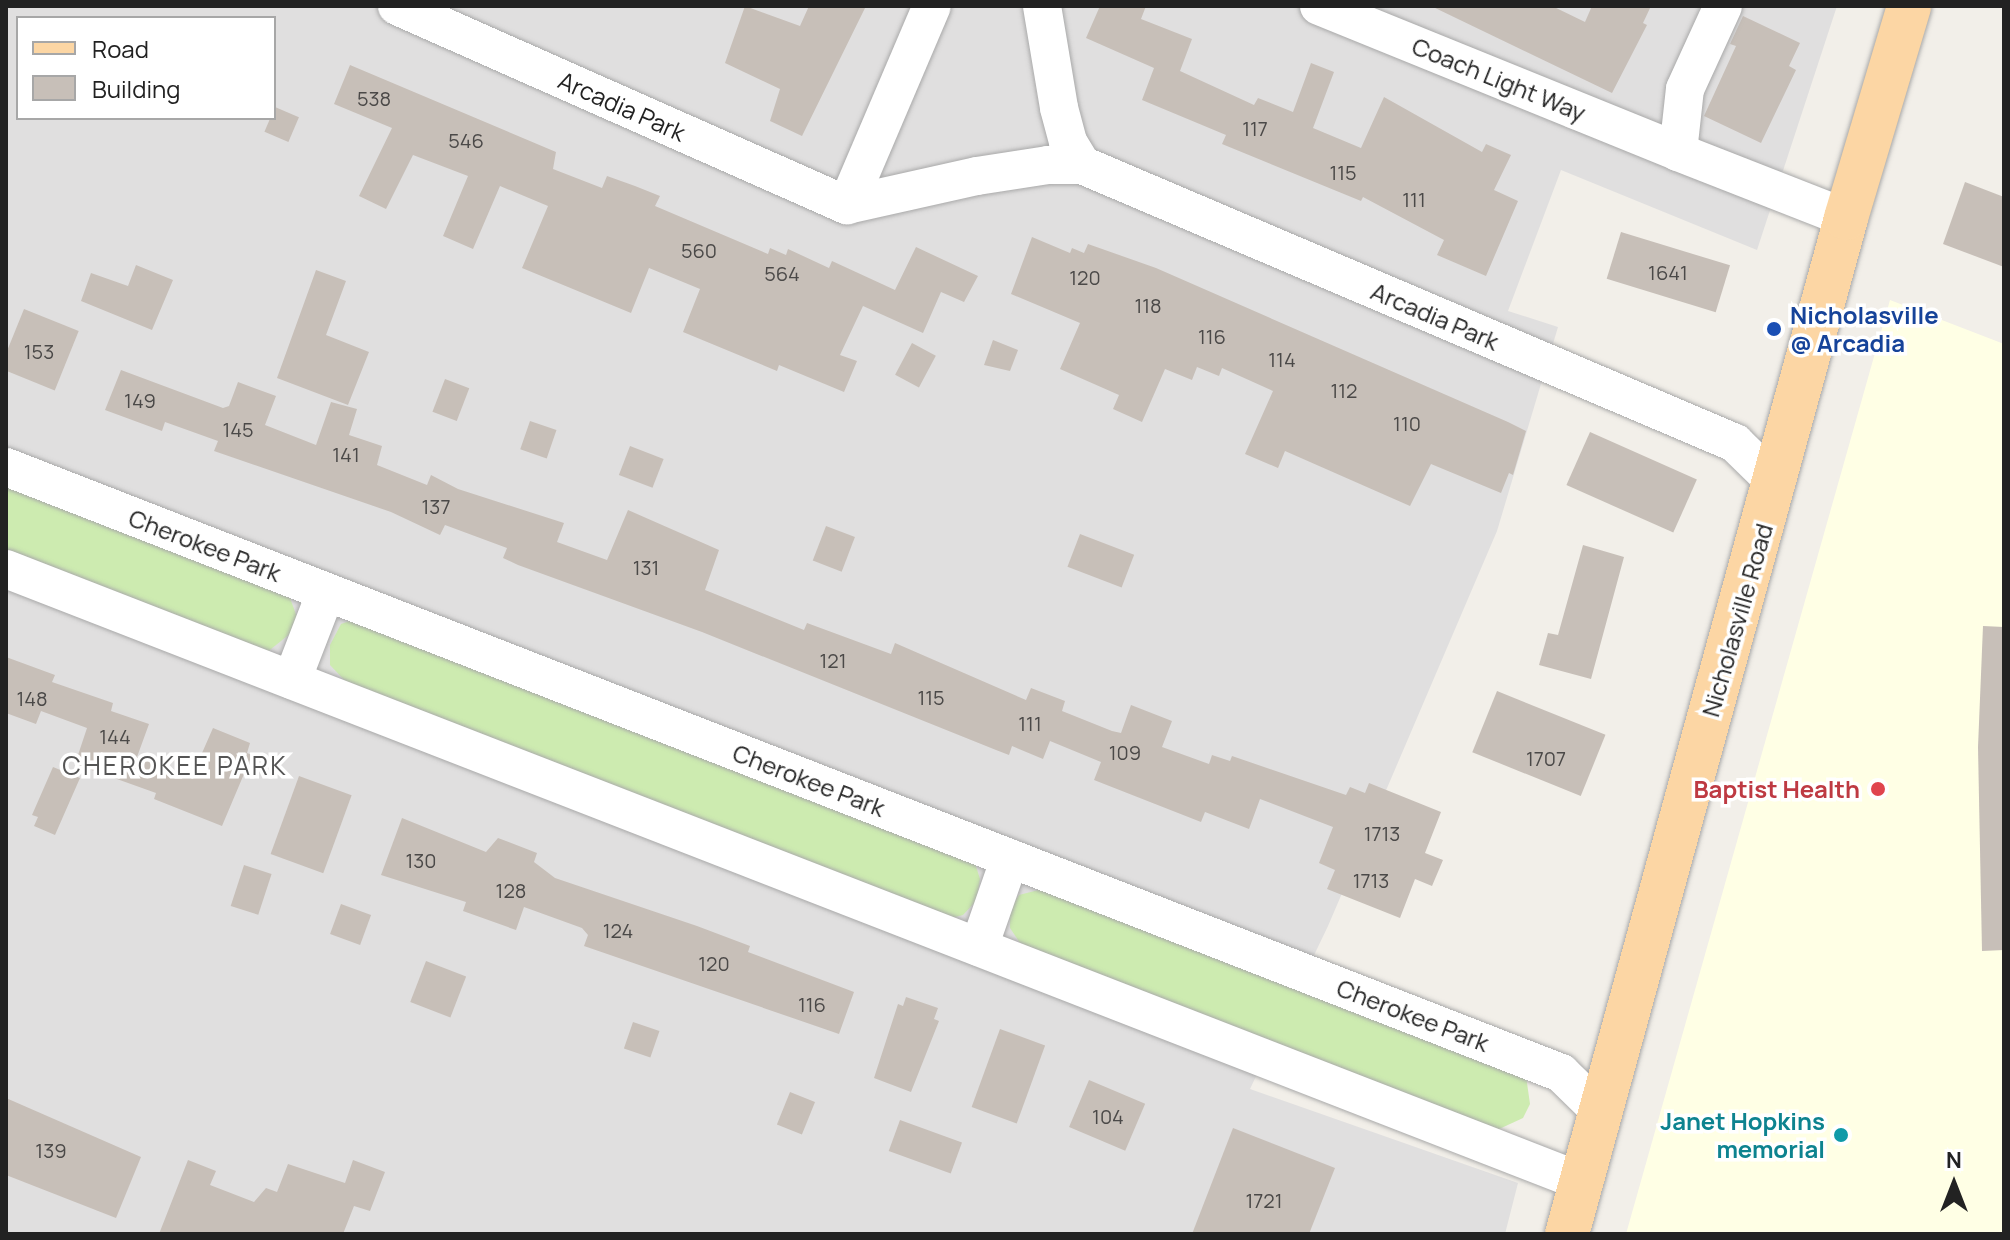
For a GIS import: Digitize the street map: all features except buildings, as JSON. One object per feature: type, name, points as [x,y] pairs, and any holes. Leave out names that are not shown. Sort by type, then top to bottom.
[{"type":"main road","name":"Nicholasville Road","points":[[1567,1234],[1776,483],[1846,218],[1909,6]]},
{"type":"street","name":"Arcadia Park","points":[[397,6],[847,205],[977,176],[1048,165],[1082,165],[1735,443],[1776,483]]},
{"type":"street","points":[[847,205],[932,6]]},
{"type":"street","points":[[1042,6],[1059,108],[1068,142],[1082,165]]},
{"type":"street","name":"Coach Light Way","points":[[1319,6],[1846,218]]},
{"type":"street","points":[[1678,152],[1685,89],[1723,6]]},
{"type":"street","name":"Cherokee Park","points":[[6,467],[1561,1073],[1600,1111]]},
{"type":"street","points":[[6,569],[1580,1181]]},
{"type":"street","points":[[292,680],[326,592]]},
{"type":"street","points":[[979,947],[1010,858]]},
{"type":"shaded area","points":[[6,6],[1837,6],[1757,250],[1561,170],[1508,311],[1558,327],[1497,531],[1328,926],[1250,1089],[1518,1183],[1505,1234],[6,1234]]},
{"type":"shaded area","name":"Baptist Health","points":[[1890,300],[2004,344],[2004,1234],[1626,1234]]},
{"type":"green space","points":[[6,484],[290,598],[297,617],[291,633],[266,653],[6,555]]},
{"type":"green space","points":[[352,620],[974,860],[980,879],[977,900],[963,915],[948,919],[347,683],[330,665],[330,645],[341,624]]},
{"type":"green space","points":[[1050,887],[1526,1076],[1530,1104],[1523,1118],[1497,1130],[1022,946],[1010,928],[1010,909],[1019,895]]},
{"type":"place","name":"Nicholasville @ Arcadia","points":[[1774,329]]},
{"type":"place","name":"Baptist Health","points":[[1878,789]]},
{"type":"place","name":"Janet Hopkins memorial","points":[[1841,1135]]},
{"type":"district","name":"CHEROKEE PARK","points":[[175,766]]}]
